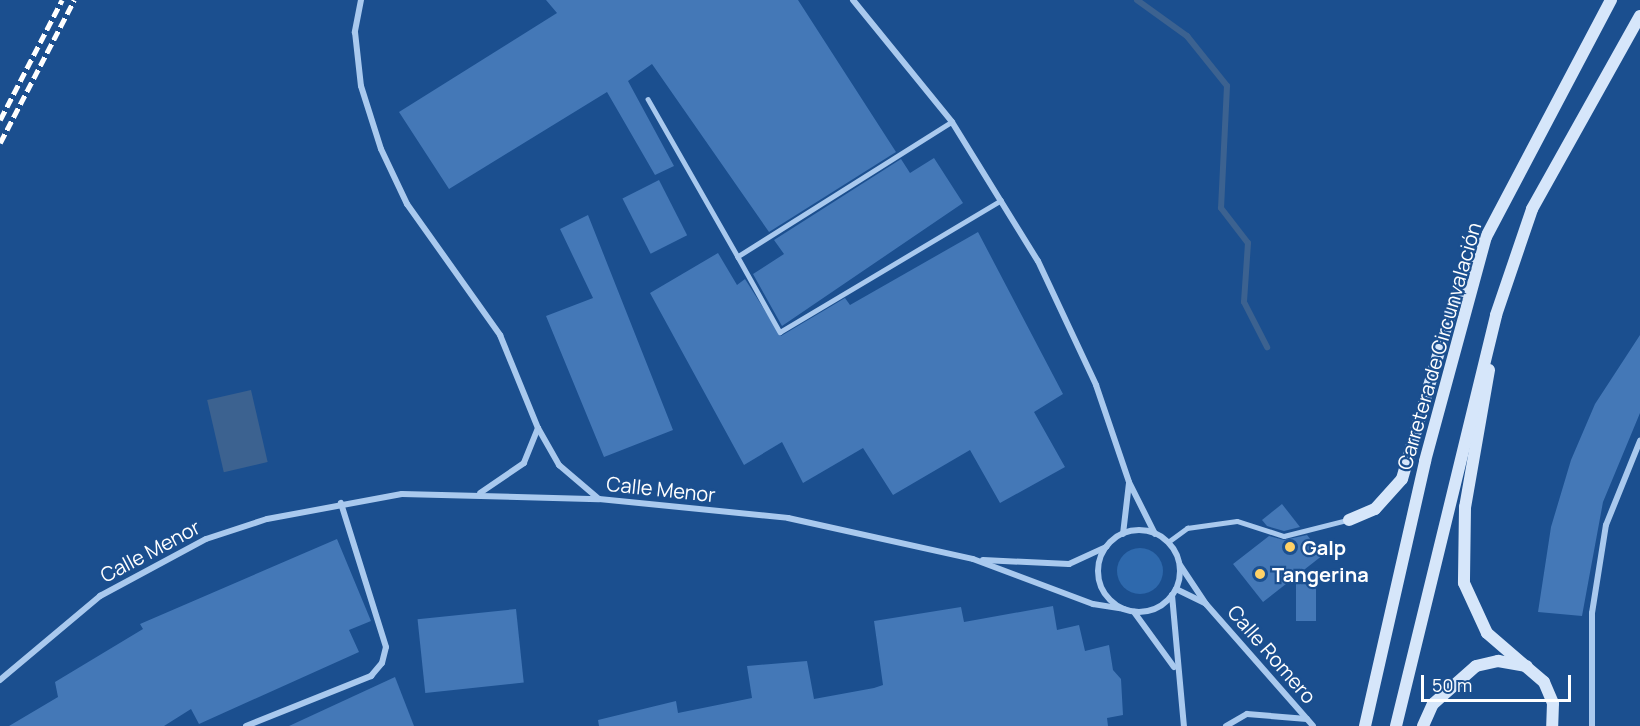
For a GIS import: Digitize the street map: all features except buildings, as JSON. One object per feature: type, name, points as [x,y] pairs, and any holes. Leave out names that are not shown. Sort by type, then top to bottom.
[{"type":"main road","name":"Carretera de Circunvalación","points":[[1365,726],[1425,461],[1486,237],[1611,0]]},
{"type":"main road","points":[[1396,726],[1496,315],[1532,209],[1640,16]]},
{"type":"main road","points":[[1349,520],[1375,509],[1402,478],[1451,310],[1486,237]]},
{"type":"main road","points":[[1496,315],[1461,553],[1471,607],[1487,633],[1528,666],[1553,703],[1552,726]]},
{"type":"main road","points":[[1423,726],[1446,689],[1476,666],[1498,661],[1528,666]]},
{"type":"street","points":[[361,0],[355,32],[361,86],[381,149],[407,204],[500,335],[538,428],[559,465],[600,499]]},
{"type":"street","points":[[853,0],[952,122],[1038,261],[1096,385],[1130,482],[1155,534]]},
{"type":"street","points":[[478,494],[524,463],[538,428]]},
{"type":"street","points":[[1592,726],[1592,613],[1606,525],[1640,441]]},
{"type":"street","points":[[1123,534],[1130,482]]},
{"type":"street","name":"Calle Menor","points":[[0,680],[55,629],[151,565],[206,539],[341,503],[402,494],[478,494],[600,499],[788,518],[973,559],[1093,604],[1124,609]]},
{"type":"street","points":[[246,726],[371,676],[382,663],[386,647],[341,503]]},
{"type":"street","points":[[1174,592],[1156,609],[1134,612],[1124,609],[1100,583],[1106,548],[1123,534],[1155,534],[1168,542],[1180,564],[1174,592],[1175,668],[1183,725]]},
{"type":"street","name":"Calle Menor","points":[[973,559],[1069,564],[1106,548]]},
{"type":"street","name":"Calle Romero","points":[[1180,564],[1206,604],[1313,726]]},
{"type":"street","name":"Calle Romero","points":[[1174,592],[1206,604]]},
{"type":"street","points":[[1134,612],[1175,668]]},
{"type":"street","points":[[1226,726],[1247,714],[1307,719]]},
{"type":"lane","points":[[648,99],[780,332],[1001,200]]},
{"type":"lane","points":[[738,257],[952,122]]},
{"type":"lane","points":[[1168,542],[1187,528],[1237,521],[1284,536],[1349,520]]},
{"type":"shaded area","points":[[251,390],[268,462],[224,472],[207,400]]},
{"type":"shaded area","points":[[1140,548],[1156,555],[1163,571],[1156,587],[1140,594],[1124,587],[1117,571],[1124,555]]},
{"type":"waterway","points":[[1137,0],[1187,36],[1227,86],[1221,208],[1248,243],[1244,302],[1267,347]]},
{"type":"railway","points":[[0,120],[62,0]]},
{"type":"railway","points":[[0,143],[74,0]]},
{"type":"place","name":"Galp","points":[[1290,547]]},
{"type":"place","name":"Tangerina","points":[[1260,574]]}]
